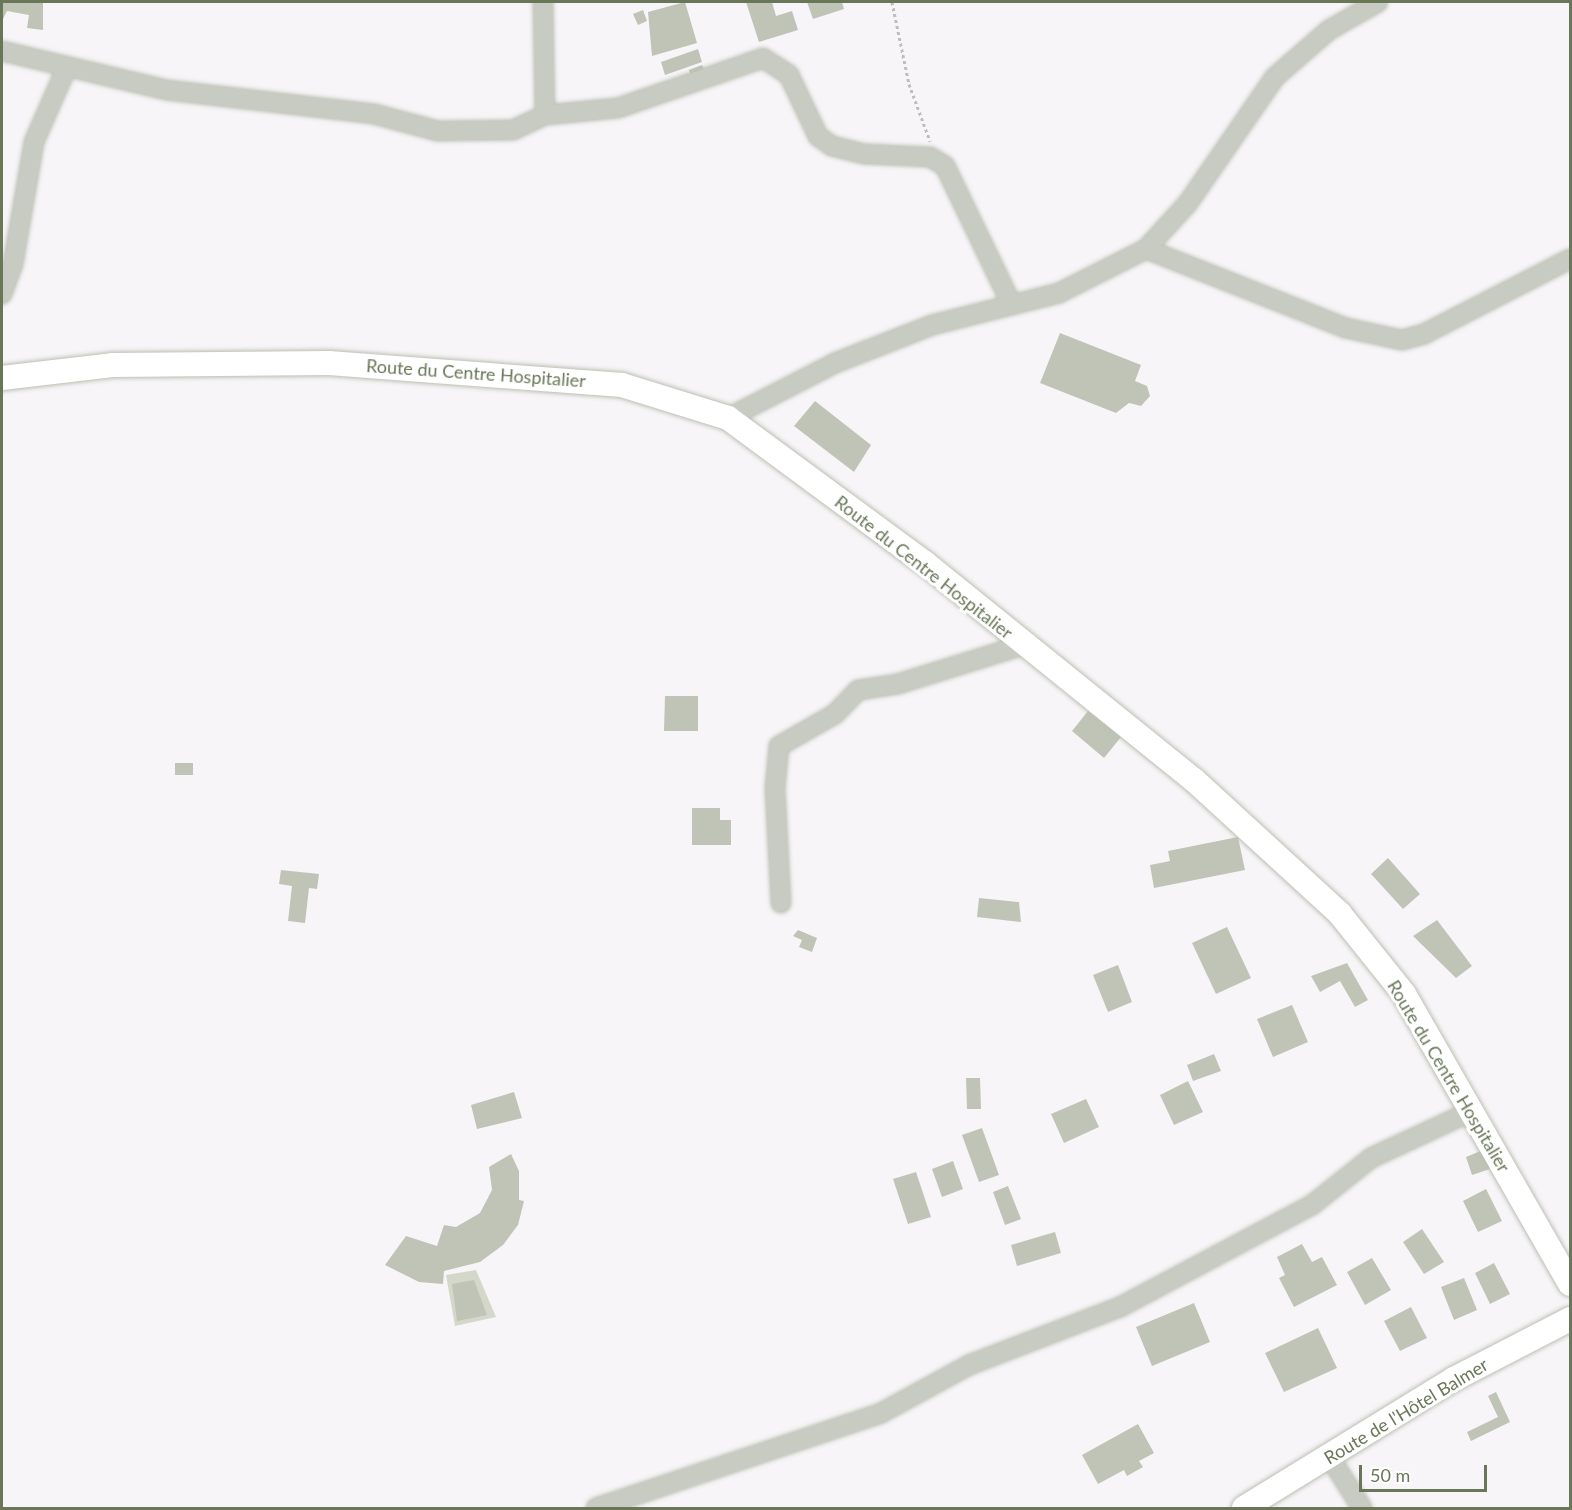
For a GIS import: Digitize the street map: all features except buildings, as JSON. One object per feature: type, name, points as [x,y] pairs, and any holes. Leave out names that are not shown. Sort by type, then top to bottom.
[{"type":"street","points":[[543,2],[545,115]]},
{"type":"street","points":[[728,418],[846,359],[932,325],[1059,293],[1146,249],[1188,203],[1275,77],[1329,30],[1378,2]]},
{"type":"street","points":[[2,51],[167,90],[374,114],[438,131],[513,130],[545,115],[618,108],[763,58],[789,75],[813,129],[832,146],[866,154],[930,157],[945,166],[1012,305]]},
{"type":"street","points":[[2,294],[13,264],[37,132],[67,67]]},
{"type":"street","points":[[1146,249],[1346,328],[1402,340],[1424,334],[1570,259]]},
{"type":"street","name":"Route du Centre Hospitalier","points":[[2,378],[111,365],[341,364],[622,385],[728,418],[925,563],[1023,645],[1194,780],[1340,914],[1404,994],[1570,1284]]},
{"type":"street","points":[[781,903],[775,788],[779,746],[835,714],[858,690],[898,684],[1023,645]]},
{"type":"street","points":[[596,1509],[881,1413],[969,1365],[1120,1307],[1312,1205],[1371,1158],[1472,1111]]},
{"type":"street","name":"Route de l'Hôtel Balmer","points":[[1244,1509],[1454,1379],[1570,1319]]},
{"type":"street","points":[[1329,1456],[1362,1509]]},
{"type":"street","points":[[649,1509],[654,1491]]},
{"type":"path","points":[[892,2],[923,130],[945,166]]},
{"type":"shaded area","points":[[476,1270],[496,1317],[455,1326],[446,1275]]}]
